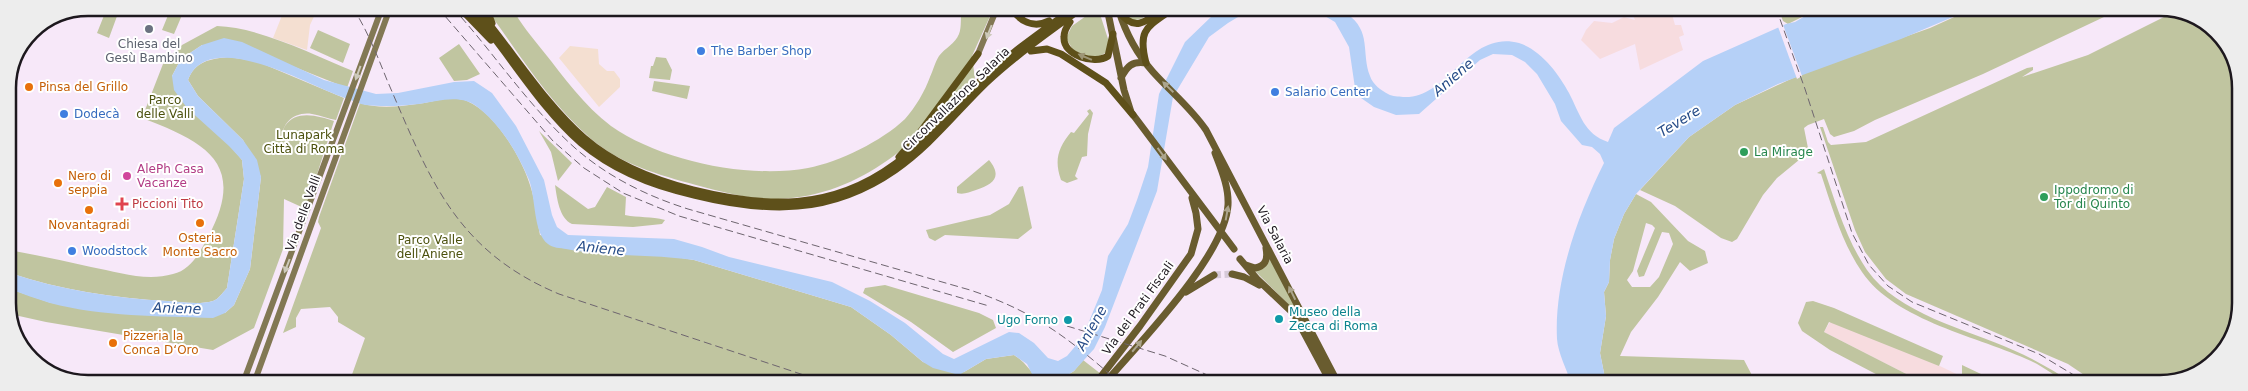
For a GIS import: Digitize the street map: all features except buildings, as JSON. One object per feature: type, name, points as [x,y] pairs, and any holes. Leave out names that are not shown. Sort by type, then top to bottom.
[{"type":"highway","points":[[467,16],[504,51]]},
{"type":"highway","name":"Circonvallazione Salaria","points":[[476,16],[568,130],[588,148],[614,166],[645,181],[676,191],[733,204],[763,208],[794,207],[825,202],[847,195],[880,180],[921,149],[988,81],[1017,56],[1074,16]]},
{"type":"highway","name":"Circonvallazione Salaria","points":[[483,16],[548,100],[583,137],[618,162],[657,180],[733,199],[782,203],[828,196],[857,185],[886,170],[912,151],[976,85],[1019,49],[1063,16]]},
{"type":"highway","points":[[490,16],[498,34]]},
{"type":"highway","points":[[1018,16],[1029,24],[1038,25],[1048,21]]},
{"type":"highway","points":[[1019,49],[1055,16]]},
{"type":"highway","points":[[988,81],[1001,75],[1077,16]]},
{"type":"highway","points":[[1124,16],[1128,21],[1138,24],[1153,16]]},
{"type":"highway","points":[[1146,63],[1142,44],[1144,34],[1150,26],[1163,16]]},
{"type":"highway","points":[[1070,22],[1064,34],[1066,45],[1074,52],[1092,60],[1101,60],[1108,55],[1113,34]]},
{"type":"highway","points":[[1031,51],[1052,50],[1068,58],[1106,83],[1133,115]]},
{"type":"highway","points":[[886,170],[915,139],[978,54]]},
{"type":"main road","name":"Via delle Valli","points":[[256,375],[271,341],[379,16]]},
{"type":"main road","name":"Via delle Valli","points":[[246,375],[387,16]]},
{"type":"main road","points":[[978,54],[994,16]]},
{"type":"main road","points":[[1109,16],[1121,78],[1133,115],[1234,249]]},
{"type":"main road","points":[[1121,16],[1128,36],[1146,63]]},
{"type":"main road","points":[[1121,78],[1130,65],[1146,63]]},
{"type":"main road","name":"Via Salaria","points":[[1146,63],[1184,102],[1211,140],[1334,375]]},
{"type":"main road","name":"Via dei Prati Fiscali","points":[[1112,375],[1178,298],[1220,237],[1228,211],[1227,191],[1211,140]]},
{"type":"main road","name":"Via dei Prati Fiscali","points":[[1102,375],[1184,264],[1195,244],[1197,218],[1190,191]]},
{"type":"main road","points":[[1264,239],[1267,255],[1265,263],[1254,268],[1242,262],[1294,314],[1327,375]]},
{"type":"main road","points":[[1232,274],[1244,277],[1267,289]]},
{"type":"main road","points":[[1178,298],[1195,285],[1214,275]]},
{"type":"shaded area","points":[[282,16],[314,16],[310,25],[307,50],[273,38]]},
{"type":"shaded area","points":[[1633,16],[1672,16],[1675,25],[1681,25],[1684,35],[1679,37],[1683,50],[1640,70],[1635,44],[1600,59],[1581,40],[1586,30],[1594,21],[1612,23],[1624,17],[1635,20]]},
{"type":"shaded area","points":[[570,46],[598,49],[599,64],[607,71],[614,71],[620,79],[620,87],[599,107],[559,58]]},
{"type":"shaded area","points":[[1830,322],[1911,352],[1958,375],[1908,375],[1824,332]]},
{"type":"green space","points":[[104,16],[117,16],[109,38],[97,33]]},
{"type":"green space","points":[[168,16],[182,16],[174,34],[162,30]]},
{"type":"green space","points":[[492,16],[517,16],[530,35],[583,100],[611,126],[631,138],[679,158],[706,164],[732,169],[784,171],[808,168],[846,156],[860,150],[896,127],[905,119],[919,99],[939,56],[959,34],[961,16],[990,16],[972,56],[975,79],[911,142],[888,160],[864,175],[837,187],[809,195],[778,199],[747,197],[696,185],[640,168],[614,155],[590,138],[563,111]]},
{"type":"green space","points":[[1086,16],[1101,16],[1109,42],[1107,52],[1094,59],[1073,50],[1066,38],[1072,26]]},
{"type":"green space","points":[[1127,16],[1146,16],[1138,20],[1130,19]]},
{"type":"green space","points":[[1781,16],[1804,16],[1788,24],[1783,21]]},
{"type":"green space","name":"La Mirage","points":[[1956,16],[2106,16],[1983,74],[1875,120],[1854,131],[1834,137],[1830,134],[1824,119],[1808,125],[1804,128],[1808,148],[1805,155],[1777,178],[1763,195],[1737,239],[1732,242],[1721,238],[1675,206],[1640,190],[1689,137],[1735,105],[1808,71],[1930,28]]},
{"type":"green space","name":"Ippodromo di Tor di Quinto","points":[[2165,17],[2179,19],[2200,28],[2217,44],[2228,65],[2232,88],[2231,312],[2228,326],[2217,347],[2196,365],[2174,373],[2160,375],[2084,375],[2068,364],[1906,294],[1886,279],[1865,252],[1855,230],[1820,127],[1823,127],[1828,142],[1831,145],[1866,142],[2027,68],[2033,67],[2033,70],[2022,77],[2088,55]]},
{"type":"green space","name":"Parco delle Valli","points":[[217,26],[233,28],[268,36],[353,71],[347,88],[297,68],[202,45],[181,59],[172,76],[242,160],[244,179],[227,288],[213,301],[202,303],[185,302],[127,298],[88,292],[16,275],[16,251],[122,274],[153,277],[173,274],[185,269],[202,249],[219,212],[223,191],[221,173],[214,159],[201,147],[185,136],[142,118],[163,64],[182,45]]},
{"type":"green space","points":[[318,30],[350,44],[343,63],[310,48]]},
{"type":"green space","points":[[459,44],[480,74],[467,80],[454,81],[439,58]]},
{"type":"green space","name":"Lunapark Città di Roma","points":[[228,57],[256,61],[344,98],[336,120],[305,114],[293,117],[285,127],[295,117],[308,115],[334,121],[306,209],[284,199],[283,249],[254,328],[213,350],[18,316],[16,291],[51,303],[225,313],[234,305],[250,269],[261,177],[243,140],[198,96],[188,80],[199,65],[209,60]]},
{"type":"green space","points":[[656,57],[666,58],[672,70],[670,80],[649,78],[651,66],[653,66]]},
{"type":"green space","points":[[654,81],[690,86],[687,99],[652,91]]},
{"type":"green space","name":"Parco Valle dell'Aniene","points":[[444,99],[456,99],[467,101],[487,114],[513,147],[525,171],[534,201],[540,235],[694,260],[851,307],[891,335],[923,362],[964,372],[986,359],[1014,355],[1034,375],[352,375],[365,338],[338,322],[338,317],[330,307],[301,309],[296,318],[296,327],[283,333],[321,228],[318,222],[319,217],[360,103],[391,107]]},
{"type":"green space","points":[[1090,109],[1093,113],[1088,134],[1087,156],[1082,157],[1075,176],[1078,179],[1067,183],[1061,180],[1058,154],[1071,132],[1074,133],[1089,114],[1087,111]]},
{"type":"green space","points":[[539,131],[572,163],[558,181],[551,152]]},
{"type":"green space","points":[[989,160],[995,171],[994,179],[982,188],[962,194],[957,193],[957,187]]},
{"type":"green space","points":[[1824,169],[1853,246],[1867,270],[1880,285],[1896,298],[1934,319],[1995,342],[2044,365],[2060,375],[2054,375],[2031,361],[2010,352],[1940,326],[1895,303],[1877,289],[1855,261],[1843,237],[1821,174],[1817,173]]},
{"type":"green space","points":[[555,185],[588,209],[595,207],[607,187],[626,197],[625,215],[665,220],[662,224],[633,227],[572,224],[561,212]]},
{"type":"green space","points":[[1023,186],[1032,228],[1018,239],[945,235],[935,241],[929,238],[926,230],[990,215],[1009,204],[1019,187]]},
{"type":"green space","points":[[1636,194],[1651,202],[1688,241],[1705,251],[1708,263],[1690,271],[1680,262],[1658,297],[1631,332],[1620,356],[1744,360],[1752,375],[1604,375],[1600,353],[1606,316],[1604,292],[1609,282],[1610,260],[1614,239],[1624,214]],"holes":[[[1646,223],[1655,228],[1637,271],[1639,277],[1644,276],[1662,232],[1669,233],[1673,244],[1659,277],[1650,287],[1632,287],[1627,280],[1633,271]]]},
{"type":"green space","points":[[1271,258],[1332,375],[1297,313],[1254,270],[1264,268]]},
{"type":"green space","points":[[885,285],[979,313],[993,320],[996,328],[953,352],[911,322],[863,293],[865,288]]},
{"type":"green space","points":[[1813,301],[1834,308],[1943,356],[1939,366],[1829,322],[1824,332],[1908,375],[1878,375],[1830,350],[1802,331],[1798,323],[1806,302]]},
{"type":"green space","points":[[1083,360],[1101,374],[1068,375],[1074,371]]},
{"type":"green space","points":[[1962,365],[1983,375],[1962,375]]},
{"type":"water","name":"Aniene","points":[[1212,16],[1240,16],[1209,37],[1173,97],[1157,191],[1105,327],[1094,349],[1074,371],[1068,375],[1032,375],[1027,364],[1014,355],[986,359],[959,375],[933,368],[923,362],[891,335],[851,307],[694,260],[582,252],[557,248],[548,244],[540,232],[531,187],[520,160],[495,124],[473,104],[451,99],[399,106],[363,104],[261,64],[237,59],[216,58],[199,65],[188,80],[198,96],[243,140],[257,160],[261,177],[250,269],[234,305],[225,313],[213,318],[131,315],[70,308],[16,291],[16,275],[87,292],[127,298],[184,302],[202,303],[213,301],[227,288],[244,179],[242,160],[187,108],[174,90],[172,76],[181,59],[202,45],[224,38],[242,42],[324,80],[376,94],[398,93],[454,82],[474,81],[492,93],[516,126],[544,180],[552,215],[557,227],[568,235],[674,239],[729,257],[832,282],[870,301],[905,323],[943,354],[954,359],[1009,332],[1019,333],[1034,343],[1048,358],[1058,361],[1067,356],[1078,343],[1102,290],[1108,256],[1128,224],[1148,167],[1159,94],[1185,42]]},
{"type":"water","points":[[1325,16],[1349,16],[1355,21],[1363,35],[1367,67],[1371,79],[1380,89],[1394,96],[1419,95],[1433,88],[1472,55],[1486,46],[1501,41],[1527,46],[1542,57],[1555,71],[1588,129],[1608,142],[1614,128],[1703,61],[1805,16],[1955,16],[1901,39],[1778,84],[1735,105],[1689,137],[1636,194],[1624,214],[1614,239],[1610,260],[1609,282],[1604,292],[1606,316],[1600,353],[1604,375],[1568,375],[1557,339],[1559,294],[1564,271],[1585,204],[1604,163],[1600,154],[1592,147],[1582,145],[1561,121],[1555,104],[1537,74],[1525,62],[1512,55],[1493,54],[1480,60],[1419,114],[1396,115],[1374,107],[1361,98],[1355,88],[1349,47],[1335,22]]},
{"type":"pier","points":[[1782,22],[1802,76],[1797,79],[1777,24]]},
{"type":"tunnel","points":[[1214,275],[1232,274]]},
{"type":"railway","points":[[358,16],[372,43],[402,115],[432,179],[449,207],[470,233],[494,256],[523,276],[559,294],[804,375]]},
{"type":"railway","points":[[445,16],[553,141],[584,168],[623,193],[679,216],[989,306]]},
{"type":"railway","points":[[460,16],[527,98],[558,132],[575,148],[614,177],[643,192],[688,209],[993,298],[1014,307],[1050,328],[1110,375]]},
{"type":"railway","points":[[1779,16],[1852,233],[1869,265],[1888,286],[1912,302],[2039,354],[2074,375]]},
{"type":"railway","points":[[1067,326],[1165,356],[1207,375]]},
{"type":"place","name":"Chiesa del Gesù Bambino","points":[[149,29]]},
{"type":"place","name":"The Barber Shop","points":[[701,51]]},
{"type":"place","name":"Pinsa del Grillo","points":[[29,87]]},
{"type":"place","name":"Salario Center","points":[[1275,92]]},
{"type":"place","name":"Dodecà","points":[[64,114]]},
{"type":"place","name":"La Mirage","points":[[1744,152]]},
{"type":"place","name":"AlePh Casa Vacanze","points":[[127,176]]},
{"type":"place","name":"Nero di seppia","points":[[58,183]]},
{"type":"place","name":"Ippodromo di Tor di Quinto","points":[[2044,197]]},
{"type":"place","name":"Piccioni Tito","points":[[122,204]]},
{"type":"place","name":"Novantagradi","points":[[89,210]]},
{"type":"place","name":"Osteria Monte Sacro","points":[[200,223]]},
{"type":"place","name":"Woodstock","points":[[72,251]]},
{"type":"place","name":"Museo della Zecca di Roma","points":[[1279,319]]},
{"type":"place","name":"Ugo Forno","points":[[1068,320]]},
{"type":"place","name":"Pizzeria la Conca D‘Oro","points":[[113,343]]},
{"type":"water label","name":"Tevere","points":[[1679,121]]}]
